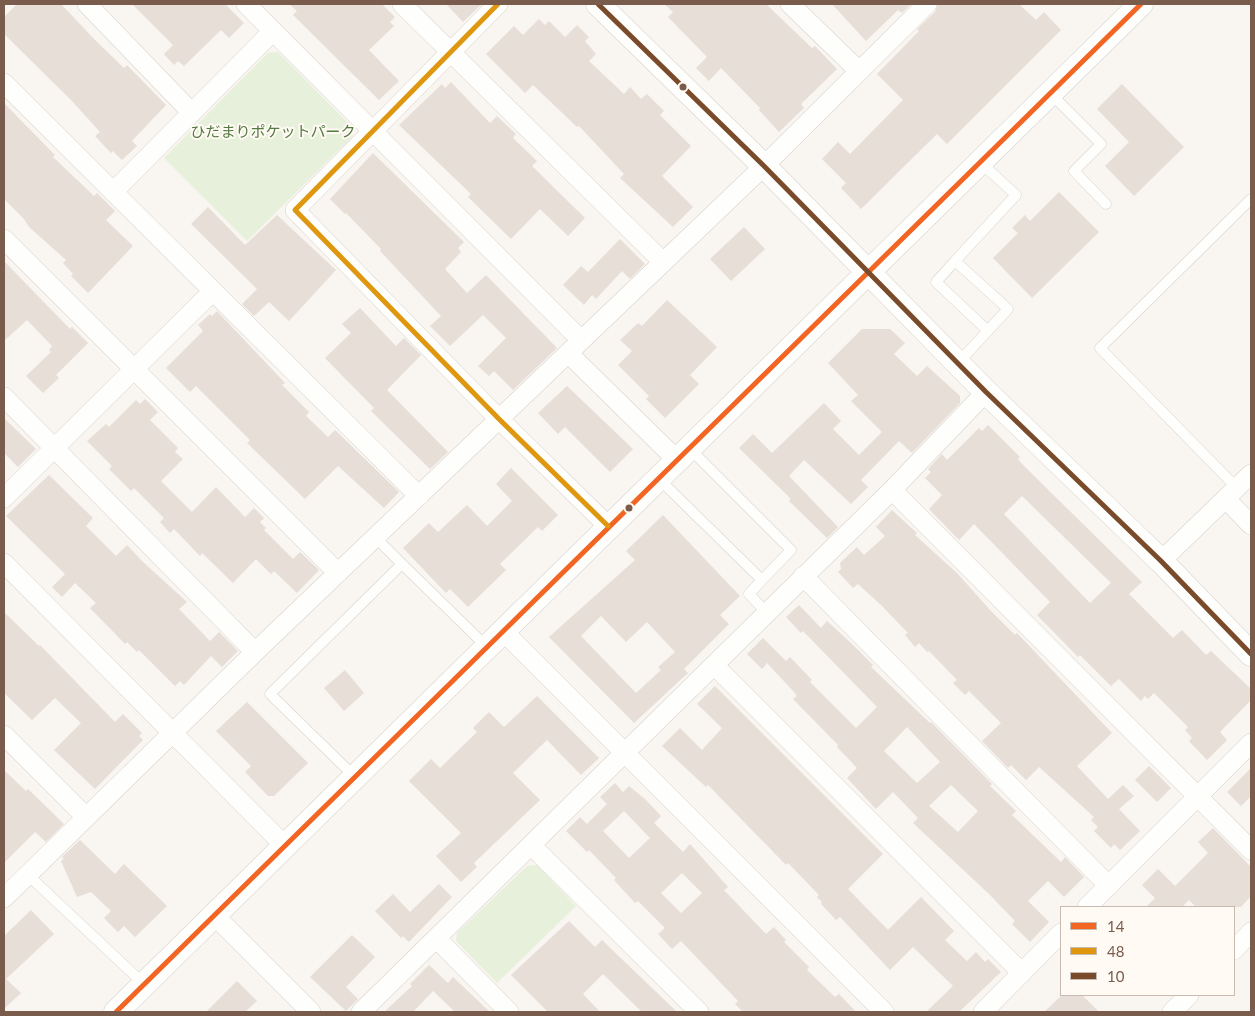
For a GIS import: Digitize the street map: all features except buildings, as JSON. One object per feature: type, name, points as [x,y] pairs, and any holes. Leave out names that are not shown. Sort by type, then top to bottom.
[{"type":"street","points":[[87,4],[192,113]]},
{"type":"street","points":[[246,4],[581,340]]},
{"type":"street","points":[[402,4],[662,261]]},
{"type":"street","points":[[498,4],[295,210],[608,526]]},
{"type":"street","points":[[598,4],[764,166],[986,392],[1161,561],[1251,654]]},
{"type":"street","points":[[790,4],[859,72]]},
{"type":"street","points":[[4,897],[255,652],[662,261],[764,166],[927,4]]},
{"type":"street","points":[[116,1012],[1140,4]]},
{"type":"street","points":[[113,192],[273,31]]},
{"type":"street","points":[[4,83],[419,496]]},
{"type":"street","points":[[4,239],[338,573]]},
{"type":"street","points":[[4,498],[134,367],[213,291]]},
{"type":"street","points":[[568,353],[683,454]]},
{"type":"street","points":[[361,1012],[892,490],[986,392]]},
{"type":"street","points":[[4,397],[255,652]]},
{"type":"street","points":[[1161,561],[1251,474]]},
{"type":"street","points":[[892,490],[1251,850]]},
{"type":"street","points":[[1232,493],[1251,525]]},
{"type":"street","points":[[4,563],[285,846]]},
{"type":"street","points":[[803,576],[1109,886]]},
{"type":"street","points":[[495,639],[623,754],[884,1012]]},
{"type":"street","points":[[714,665],[1022,972]]},
{"type":"street","points":[[4,735],[85,816]]},
{"type":"street","points":[[1088,906],[1251,744]]},
{"type":"street","points":[[532,846],[699,1012]]},
{"type":"street","points":[[214,915],[311,1012]]},
{"type":"street","points":[[1235,949],[1251,932]]},
{"type":"street","points":[[983,1012],[1060,934]]},
{"type":"street","points":[[436,938],[510,1012]]},
{"type":"street","points":[[1172,1012],[1188,996]]},
{"type":"lane","points":[[1050,93],[1101,144],[1074,171],[1106,204]]},
{"type":"lane","points":[[980,162],[1016,195],[936,282],[988,330]]},
{"type":"lane","points":[[1232,493],[1100,348],[1251,199]]},
{"type":"lane","points":[[956,261],[1008,309],[958,363]]},
{"type":"lane","points":[[683,454],[791,550],[749,594],[766,612]]},
{"type":"lane","points":[[658,478],[762,580]]},
{"type":"lane","points":[[376,537],[402,564],[495,639]]},
{"type":"lane","points":[[355,777],[270,694],[402,564]]},
{"type":"lane","points":[[27,874],[144,984]]},
{"type":"green space","name":"ひだまりポケットパーク","points":[[278,52],[349,124],[353,136],[247,241],[164,158],[268,53]]},
{"type":"green space","points":[[537,865],[576,906],[497,983],[456,941],[457,933],[527,866]]},
{"type":"transit line","name":"48","points":[[498,4],[295,210],[499,419],[608,526]]},
{"type":"transit line","name":"10","points":[[598,4],[764,166],[986,392],[1161,561],[1251,654]]},
{"type":"transit line","name":"14","points":[[116,1012],[1141,4]]}]
